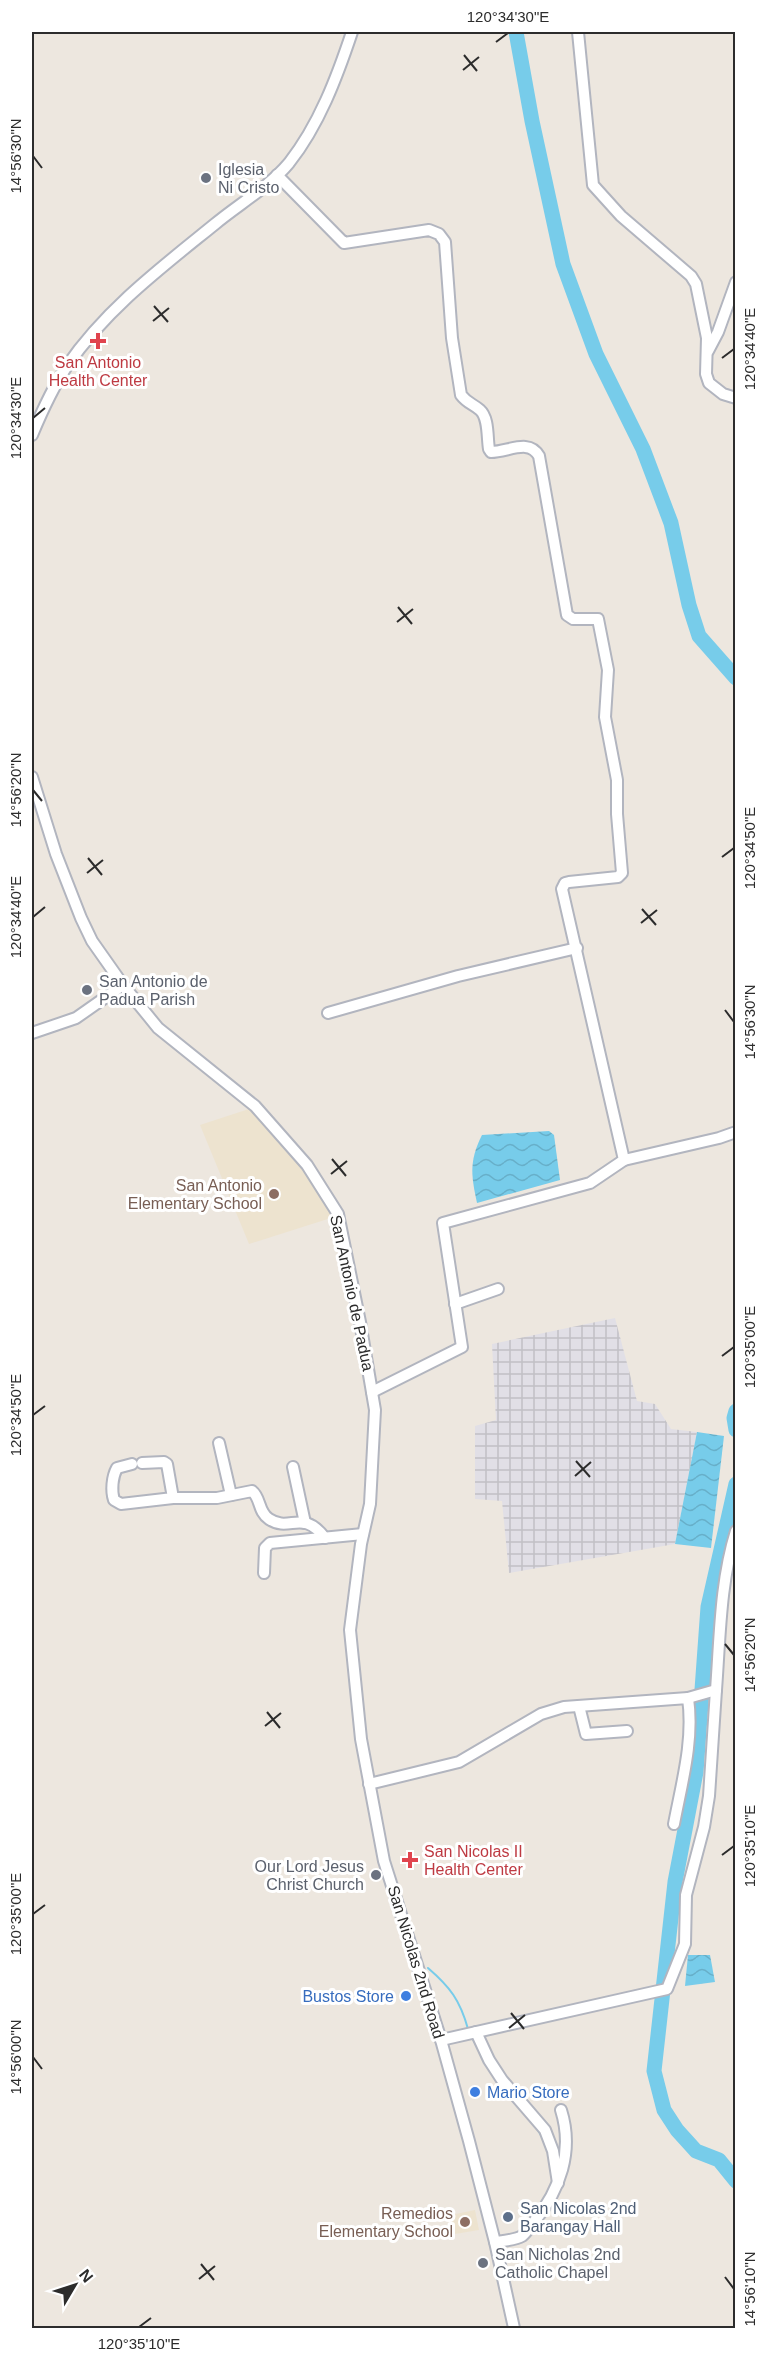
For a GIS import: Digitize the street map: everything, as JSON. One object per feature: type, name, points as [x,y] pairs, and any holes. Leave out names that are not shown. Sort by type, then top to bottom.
[{"type":"street","points":[[32,435],[43,409],[67,367],[90,336],[119,305],[159,269],[289,163],[310,131],[337,74],[352,32]]},
{"type":"street","points":[[578,32],[591,176],[594,185],[621,216],[692,276],[696,284],[708,351],[706,374],[709,383],[735,398]]},
{"type":"street","points":[[277,175],[344,243],[429,230],[439,234],[446,242],[452,338],[461,395],[484,416],[491,452],[528,446],[539,456],[567,615],[573,619],[598,619],[608,670],[605,717],[617,780],[617,814],[622,873],[614,878],[569,882],[562,889],[624,1160]]},
{"type":"street","points":[[708,351],[718,332],[735,282]]},
{"type":"street","name":"San Antonio de Padua","points":[[32,777],[56,854],[92,941],[123,985],[158,1028],[255,1106],[307,1165],[338,1214],[375,1410],[371,1485]]},
{"type":"street","points":[[328,1013],[458,976],[577,948]]},
{"type":"street","points":[[32,1033],[76,1018],[123,985]]},
{"type":"street","points":[[372,1392],[462,1347],[443,1223],[590,1183],[624,1160],[719,1138],[735,1132]]},
{"type":"street","points":[[455,1304],[498,1289]]},
{"type":"street","points":[[219,1443],[231,1495]]},
{"type":"street","points":[[173,1498],[167,1464],[164,1462],[117,1468],[114,1473],[112,1494],[114,1500],[121,1504],[173,1498],[217,1498],[252,1491],[257,1495],[266,1518],[275,1523],[305,1523],[316,1526],[325,1538]]},
{"type":"street","points":[[292,1467],[305,1523]]},
{"type":"street","name":"San Nicolas 2nd Road","points":[[371,1485],[350,1630],[361,1739],[384,1861],[441,2040],[495,2242],[514,2328]]},
{"type":"street","points":[[441,2040],[667,1989],[685,1944],[686,1895],[704,1827],[709,1796],[713,1691],[728,1556],[735,1531]]},
{"type":"street","points":[[264,1573],[265,1548],[270,1543],[363,1534]]},
{"type":"street","points":[[369,1784],[459,1762],[541,1714],[564,1707],[692,1696],[713,1691]]},
{"type":"street","points":[[674,1824],[688,1750],[692,1696]]},
{"type":"street","points":[[579,1706],[586,1734],[627,1731]]},
{"type":"street","points":[[472,2033],[502,2080],[545,2130],[553,2151],[558,2183]]},
{"type":"street","points":[[495,2242],[521,2237],[548,2205],[558,2183],[566,2155],[566,2123],[561,2110]]},
{"type":"shaded area","name":"San Antonio Elementary School","points":[[252,1108],[304,1170],[334,1217],[249,1244],[200,1125]]},
{"type":"shaded area","points":[[615,1318],[637,1401],[655,1404],[671,1429],[697,1432],[675,1544],[509,1573],[502,1501],[475,1499],[475,1426],[496,1420],[492,1344]]},
{"type":"shaded area","name":"Remedios Elementary School","points":[[475,2210],[479,2230],[455,2234],[451,2215]]},
{"type":"water","points":[[549,1131],[554,1135],[560,1180],[477,1203],[472,1168],[482,1135]]},
{"type":"water","points":[[697,1432],[724,1436],[711,1548],[675,1544]]},
{"type":"water","points":[[688,1955],[710,1955],[715,1982],[685,1986]]},
{"type":"waterway","points":[[516,32],[532,121],[563,264],[596,354],[643,449],[671,523],[689,605],[699,636],[736,678]]},
{"type":"waterway","points":[[736,1411],[734,1418],[736,1430]]},
{"type":"waterway","points":[[736,1484],[708,1607],[696,1772],[675,1882],[654,2071],[664,2110],[677,2130],[696,2151],[719,2160],[736,2181]]},
{"type":"waterway","points":[[428,1968],[453,1995],[468,2029]]},
{"type":"waterway","points":[[472,2037],[480,2053]]},
{"type":"waterway","points":[[536,2127],[544,2140]]},
{"type":"place","name":"Iglesia Ni Cristo","points":[[206,178]]},
{"type":"place","name":"San Antonio Health Center","points":[[98,341]]},
{"type":"place","name":"San Antonio de Padua Parish","points":[[87,990]]},
{"type":"place","name":"San Antonio Elementary School","points":[[274,1194]]},
{"type":"place","name":"San Nicolas II Health Center","points":[[410,1860]]},
{"type":"place","name":"Our Lord Jesus Christ Church","points":[[376,1875]]},
{"type":"place","name":"Bustos Store","points":[[406,1996]]},
{"type":"place","name":"Mario Store","points":[[475,2092]]},
{"type":"place","name":"San Nicolas 2nd Barangay Hall","points":[[508,2217]]},
{"type":"place","name":"Remedios Elementary School","points":[[465,2222]]},
{"type":"place","name":"San Nicholas 2nd Catholic Chapel","points":[[483,2263]]}]
